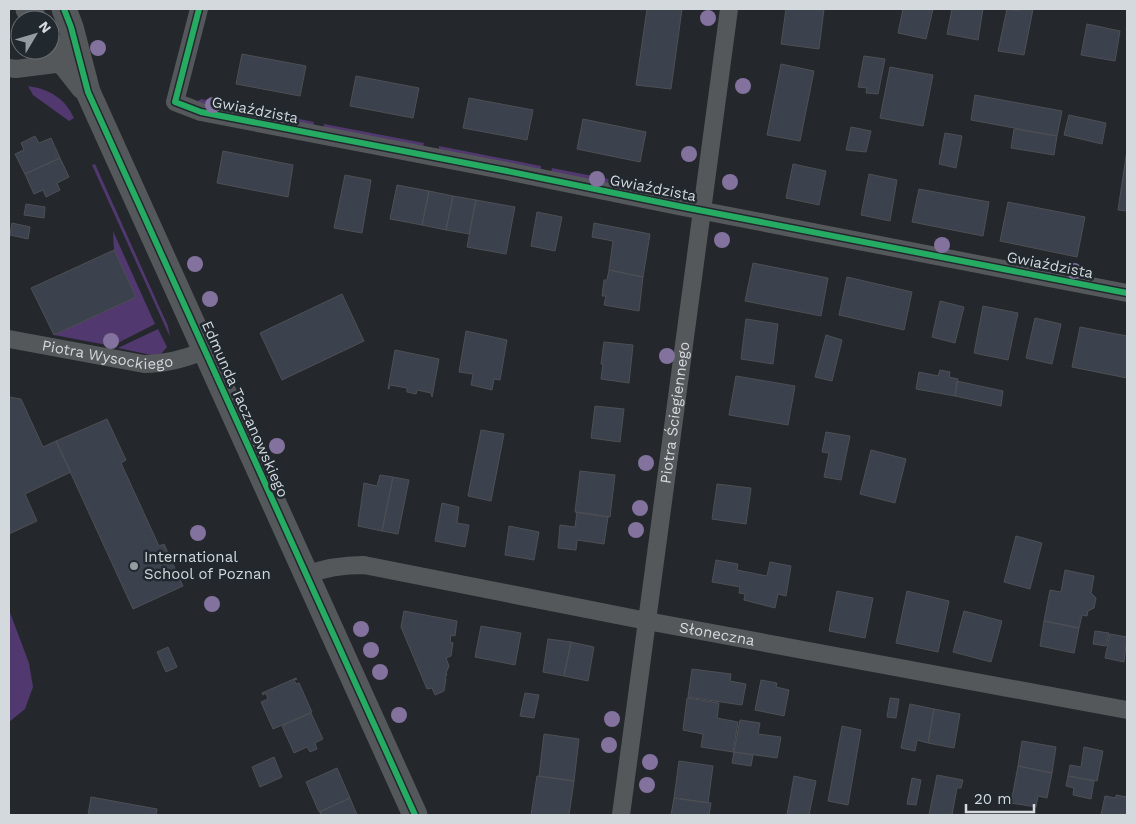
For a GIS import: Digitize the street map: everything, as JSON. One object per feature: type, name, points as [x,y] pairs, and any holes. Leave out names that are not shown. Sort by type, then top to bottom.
[{"type":"street","name":"Edmunda Taczanowskiego","points":[[64,9],[71,27],[88,92],[415,815]]},
{"type":"street","name":"Gwiaździsta","points":[[199,9],[175,102],[201,112],[1127,293]]},
{"type":"street","name":"Piotra Ściegiennego","points":[[621,815],[729,9]]},
{"type":"street","name":"Edmunda Taczanowskiego","points":[[60,57],[88,92]]},
{"type":"street","points":[[9,68],[16,69],[39,60]]},
{"type":"street","name":"Piotra Wysockiego","points":[[9,339],[144,364],[176,362],[204,351]]},
{"type":"street","name":"Słoneczna","points":[[307,576],[322,569],[344,565],[364,565],[647,621],[1127,710]]},
{"type":"shaded area","points":[[28,86],[43,89],[56,96],[66,105],[74,118],[69,121],[33,95]]},
{"type":"shaded area","points":[[201,99],[314,122],[313,127],[201,104],[198,101]]},
{"type":"shaded area","points":[[324,124],[424,143],[423,148],[323,129]]},
{"type":"shaded area","points":[[439,146],[541,166],[541,171],[439,151]]},
{"type":"shaded area","points":[[95,164],[168,326],[170,337],[92,165]]},
{"type":"shaded area","points":[[552,168],[639,185],[638,190],[551,173]]},
{"type":"shaded area","points":[[113,231],[155,324],[112,346],[54,335],[136,297],[114,250]]},
{"type":"shaded area","points":[[158,329],[167,347],[161,354],[156,356],[118,348]]},
{"type":"shaded area","points":[[9,610],[29,663],[33,687],[25,709],[9,722]]},
{"type":"building","points":[[647,9],[682,9],[671,89],[636,85]]},
{"type":"building","points":[[786,9],[824,9],[819,49],[781,44]]},
{"type":"building","points":[[903,9],[933,9],[926,39],[898,33]]},
{"type":"building","points":[[952,9],[983,9],[978,40],[947,34]]},
{"type":"building","points":[[1007,9],[1020,11],[1021,9],[1033,9],[1024,55],[998,51]]},
{"type":"building","points":[[1087,24],[1120,31],[1115,61],[1081,55]]},
{"type":"building","points":[[242,54],[306,66],[300,96],[236,84]]},
{"type":"building","points":[[864,56],[885,59],[878,94],[866,93],[867,88],[858,87]]},
{"type":"building","points":[[781,64],[814,71],[800,141],[767,135]]},
{"type":"building","points":[[890,67],[933,75],[923,126],[880,118]]},
{"type":"building","points":[[356,76],[419,88],[413,118],[350,106]]},
{"type":"building","points":[[975,95],[1062,111],[1057,136],[971,120]]},
{"type":"building","points":[[469,98],[533,110],[527,140],[463,128]]},
{"type":"building","points":[[1069,115],[1106,123],[1102,144],[1064,135]]},
{"type":"building","points":[[583,119],[646,132],[640,162],[577,149]]},
{"type":"building","points":[[851,127],[871,131],[866,152],[846,150]]},
{"type":"building","points":[[1014,129],[1057,136],[1054,155],[1011,148]]},
{"type":"building","points":[[945,133],[962,136],[956,168],[939,164]]},
{"type":"building","points":[[35,136],[39,143],[51,138],[60,158],[25,174],[15,154],[24,150],[21,143]]},
{"type":"building","points":[[1127,150],[1127,211],[1118,210]]},
{"type":"building","points":[[223,151],[293,165],[288,197],[217,183]]},
{"type":"building","points":[[60,158],[69,177],[57,183],[60,190],[46,197],[43,190],[34,194],[25,174]]},
{"type":"building","points":[[793,164],[826,171],[819,205],[786,198]]},
{"type":"building","points":[[869,174],[897,180],[890,221],[861,215]]},
{"type":"building","points":[[345,175],[371,180],[362,233],[334,228]]},
{"type":"building","points":[[397,185],[429,191],[422,225],[390,219]]},
{"type":"building","points":[[919,189],[989,202],[983,236],[912,222]]},
{"type":"building","points":[[429,191],[453,196],[446,230],[422,225]]},
{"type":"building","points":[[453,196],[476,200],[469,234],[446,230]]},
{"type":"building","points":[[476,200],[515,207],[506,254],[467,247]]},
{"type":"building","points":[[1008,202],[1085,217],[1077,257],[1000,241]]},
{"type":"building","points":[[26,204],[45,207],[44,218],[24,215]]},
{"type":"building","points":[[537,212],[562,217],[555,251],[531,246]]},
{"type":"building","points":[[12,223],[30,227],[28,239],[10,235]]},
{"type":"building","points":[[594,223],[650,234],[643,277],[609,270],[613,241],[592,237]]},
{"type":"building","points":[[114,250],[136,297],[54,335],[31,288]]},
{"type":"building","points":[[753,263],[828,278],[821,316],[745,301]]},
{"type":"building","points":[[609,270],[643,277],[639,311],[604,305],[606,296],[602,296],[604,280],[607,280]]},
{"type":"building","points":[[847,277],[912,292],[904,330],[839,315]]},
{"type":"building","points":[[342,294],[364,341],[282,380],[260,333]]},
{"type":"building","points":[[940,301],[964,307],[955,343],[932,337]]},
{"type":"building","points":[[983,306],[1018,313],[1008,360],[974,353]]},
{"type":"building","points":[[1035,318],[1061,324],[1052,364],[1026,358]]},
{"type":"building","points":[[746,319],[778,324],[773,364],[741,359]]},
{"type":"building","points":[[1080,327],[1127,336],[1127,378],[1072,367]]},
{"type":"building","points":[[466,331],[507,340],[500,380],[494,379],[492,390],[471,385],[473,374],[459,372]]},
{"type":"building","points":[[826,335],[842,340],[832,381],[815,377]]},
{"type":"building","points":[[604,342],[633,345],[629,383],[601,379]]},
{"type":"building","points":[[395,350],[439,359],[432,397],[431,393],[417,390],[416,394],[407,392],[407,388],[390,385],[388,389]]},
{"type":"building","points":[[940,370],[950,372],[949,377],[958,379],[955,396],[916,389],[919,372],[938,376]]},
{"type":"building","points":[[736,376],[795,386],[788,425],[729,415]]},
{"type":"building","points":[[957,381],[1003,391],[1001,406],[955,396]]},
{"type":"building","points":[[9,397],[21,399],[43,447],[56,441],[71,472],[25,494],[37,521],[9,534]]},
{"type":"building","points":[[595,406],[624,409],[620,442],[591,438]]},
{"type":"building","points":[[107,419],[126,460],[121,463],[159,546],[164,544],[183,586],[133,609],[56,441]]},
{"type":"building","points":[[481,430],[504,434],[491,501],[468,496]]},
{"type":"building","points":[[826,432],[850,436],[841,480],[824,477],[829,453],[822,452]]},
{"type":"building","points":[[871,450],[906,459],[895,503],[860,494]]},
{"type":"building","points":[[580,471],[615,475],[610,517],[575,512]]},
{"type":"building","points":[[380,475],[393,477],[382,531],[358,526],[364,483],[377,486]]},
{"type":"building","points":[[393,477],[409,480],[398,534],[382,531]]},
{"type":"building","points":[[717,484],[751,488],[746,524],[712,519]]},
{"type":"building","points":[[442,503],[459,507],[457,523],[469,525],[465,547],[435,541]]},
{"type":"building","points":[[577,512],[608,517],[604,544],[577,540],[576,550],[558,548],[560,525],[575,527]]},
{"type":"building","points":[[509,526],[539,532],[534,560],[505,555]]},
{"type":"building","points":[[1016,536],[1042,543],[1030,589],[1004,582]]},
{"type":"building","points":[[716,560],[738,564],[737,570],[767,576],[770,562],[791,566],[786,596],[778,594],[775,608],[744,600],[745,594],[739,593],[740,587],[712,582]]},
{"type":"building","points":[[1065,570],[1094,576],[1091,593],[1096,598],[1094,608],[1088,611],[1087,616],[1082,615],[1079,628],[1044,621],[1050,590],[1061,592]]},
{"type":"building","points":[[837,591],[873,598],[865,638],[829,631]]},
{"type":"building","points":[[907,591],[949,601],[938,652],[896,643]]},
{"type":"building","points":[[404,611],[457,621],[455,636],[451,635],[450,642],[453,643],[451,656],[446,658],[449,666],[445,676],[444,691],[435,695],[432,688],[427,689],[401,627]]},
{"type":"building","points":[[964,611],[1002,621],[991,662],[953,652]]},
{"type":"building","points":[[1044,621],[1079,628],[1074,653],[1040,646]]},
{"type":"building","points":[[481,626],[521,633],[515,665],[475,657]]},
{"type":"building","points":[[1095,631],[1109,633],[1106,646],[1093,644]]},
{"type":"building","points":[[1110,634],[1127,637],[1124,662],[1105,658]]},
{"type":"building","points":[[548,639],[571,642],[564,676],[543,672]]},
{"type":"building","points":[[571,642],[594,647],[588,681],[564,676]]},
{"type":"building","points":[[168,647],[177,667],[166,672],[157,652]]},
{"type":"building","points":[[692,669],[731,674],[730,681],[746,684],[742,705],[688,697]]},
{"type":"building","points":[[296,678],[294,680],[296,684],[299,683],[312,712],[273,729],[261,702],[268,699],[266,693],[263,695],[262,693]]},
{"type":"building","points":[[761,680],[777,683],[776,687],[789,690],[784,716],[755,710]]},
{"type":"building","points":[[525,693],[539,695],[534,718],[520,716]]},
{"type":"building","points":[[687,698],[719,703],[717,718],[738,722],[733,752],[701,747],[703,734],[683,730]]},
{"type":"building","points":[[890,698],[899,699],[896,718],[887,717]]},
{"type":"building","points":[[910,704],[934,709],[928,743],[917,740],[915,751],[901,748]]},
{"type":"building","points":[[934,709],[960,714],[954,748],[928,743]]},
{"type":"building","points":[[311,713],[323,739],[315,743],[317,749],[310,752],[307,747],[294,753],[282,726]]},
{"type":"building","points":[[740,720],[760,723],[758,734],[781,737],[777,758],[734,752]]},
{"type":"building","points":[[842,726],[861,730],[848,805],[828,801]]},
{"type":"building","points":[[544,734],[579,739],[574,781],[539,776]]},
{"type":"building","points":[[1022,741],[1056,747],[1052,773],[1018,766]]},
{"type":"building","points":[[1084,747],[1103,751],[1097,781],[1068,776],[1070,765],[1081,767]]},
{"type":"building","points":[[734,752],[753,755],[751,766],[732,763]]},
{"type":"building","points":[[274,757],[282,777],[260,787],[252,767]]},
{"type":"building","points":[[679,761],[713,766],[708,803],[674,798]]},
{"type":"building","points":[[1018,766],[1052,773],[1047,798],[1038,796],[1036,807],[1011,803]]},
{"type":"building","points":[[337,768],[350,798],[319,812],[306,782]]},
{"type":"building","points":[[937,775],[963,780],[961,788],[957,788],[952,815],[929,815]]},
{"type":"building","points":[[537,776],[574,781],[569,815],[531,815]]},
{"type":"building","points":[[794,776],[816,781],[809,815],[787,815]]},
{"type":"building","points":[[1068,776],[1094,781],[1091,799],[1073,795],[1074,788],[1066,786]]},
{"type":"building","points":[[912,778],[921,780],[916,805],[907,804]]},
{"type":"building","points":[[1116,795],[1127,797],[1127,815],[1101,815],[1105,796],[1116,798]]},
{"type":"building","points":[[91,797],[157,809],[156,815],[88,815]]},
{"type":"building","points":[[350,798],[357,815],[321,815],[320,812]]},
{"type":"building","points":[[674,798],[711,803],[709,815],[671,815]]},
{"type":"cycle path","points":[[64,9],[71,27],[88,92],[415,815]]},
{"type":"cycle path","points":[[199,9],[175,102],[201,112],[1127,293]]},
{"type":"place","name":"International School of Poznan","points":[[134,566]]}]
